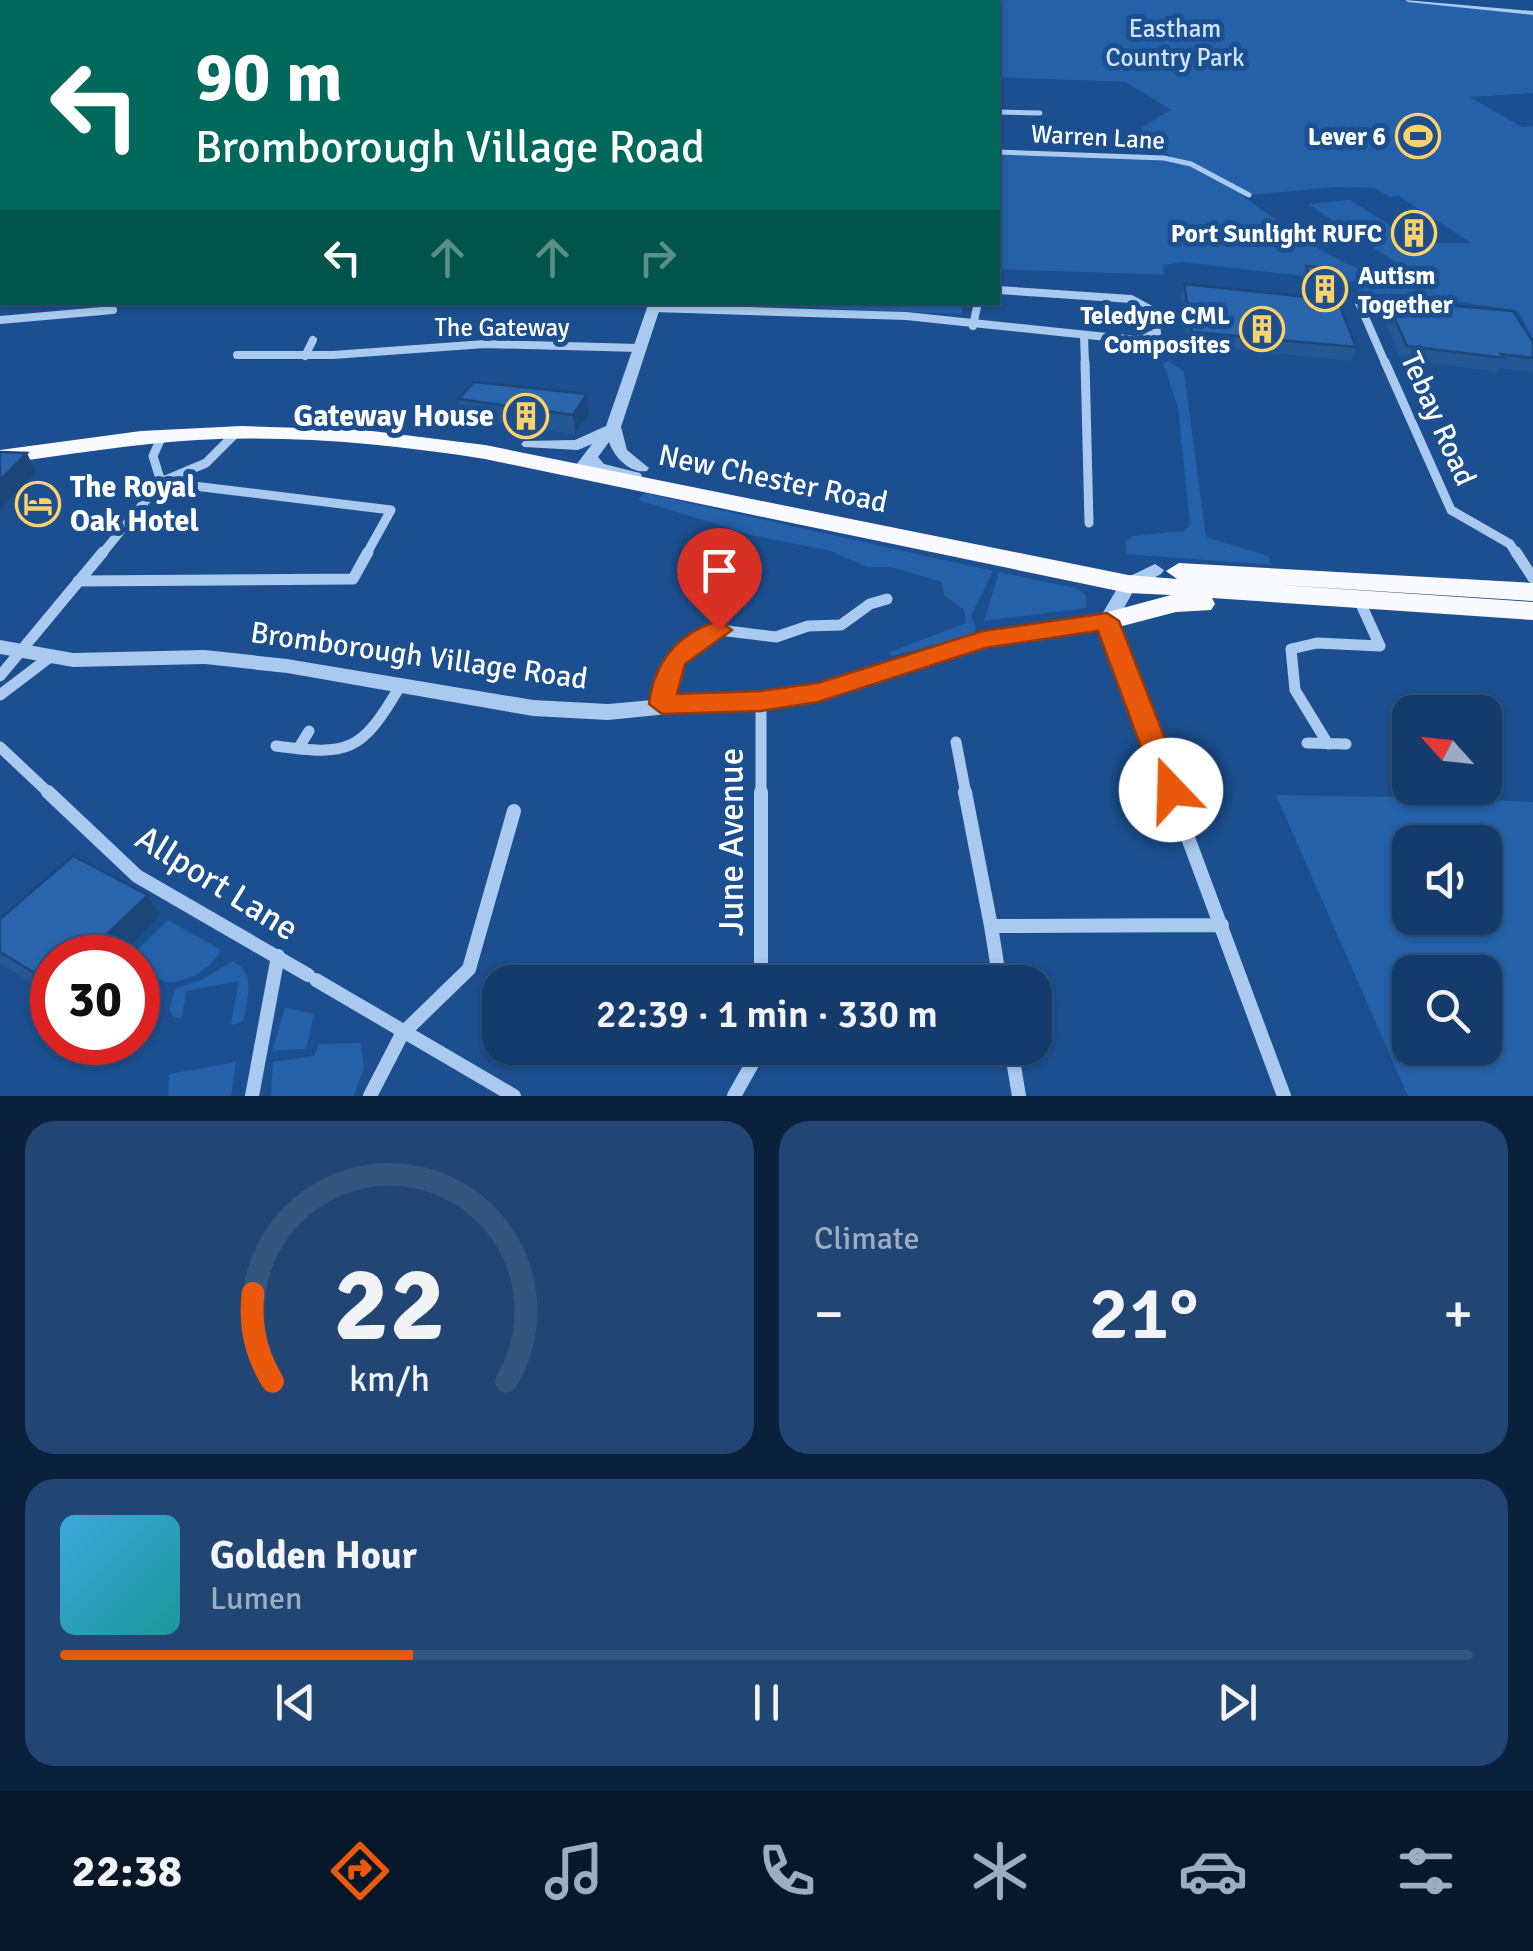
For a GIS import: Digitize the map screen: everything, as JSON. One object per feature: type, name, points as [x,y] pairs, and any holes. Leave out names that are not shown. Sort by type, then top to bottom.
[{"type":"highway","name":"New Chester Road","points":[[0,449],[168,426],[312,423],[420,430],[529,444],[580,463],[883,535],[1128,584],[1533,611]]},
{"type":"highway","name":"New Chester Road","points":[[0,457],[162,436],[236,434],[403,440],[641,468],[1088,566],[1533,592]]},
{"type":"highway","points":[[1088,566],[1128,584],[1158,608]]},
{"type":"highway","points":[[1107,621],[1176,603],[1264,606],[1296,597]]},
{"type":"street","points":[[1408,0],[1533,13]]},
{"type":"street","points":[[1000,112],[1040,113]]},
{"type":"street","name":"Warren Lane","points":[[1000,152],[1164,158],[1191,164],[1248,194]]},
{"type":"street","points":[[580,463],[612,427],[655,305],[906,316],[1136,340],[1157,334],[1155,312],[1131,299],[1000,290]]},
{"type":"street","name":"Tebay Road","points":[[1359,304],[1451,510],[1510,544],[1533,578]]},
{"type":"street","points":[[52,315],[64,305]]},
{"type":"street","points":[[973,326],[977,305]]},
{"type":"street","points":[[0,320],[114,310]]},
{"type":"street","points":[[1084,334],[1089,523]]},
{"type":"street","points":[[305,356],[312,340]]},
{"type":"street","name":"The Gateway","points":[[237,354],[305,356],[485,344],[639,348]]},
{"type":"street","points":[[529,444],[578,445],[612,427]]},
{"type":"street","points":[[612,427],[620,452],[641,468]]},
{"type":"street","points":[[0,676],[10,650],[78,581],[160,478],[206,463],[236,434]]},
{"type":"street","points":[[160,478],[152,456],[162,436]]},
{"type":"street","points":[[78,581],[353,580],[392,510],[160,478]]},
{"type":"street","points":[[719,630],[715,592],[742,569],[742,552],[721,556]]},
{"type":"street","points":[[1156,570],[1128,584],[1107,621],[1284,1096]]},
{"type":"street","points":[[863,590],[870,604]]},
{"type":"street","points":[[662,704],[665,680],[675,659],[719,630],[776,637],[808,626],[842,625],[870,604],[887,599]]},
{"type":"street","points":[[1328,744],[1296,690],[1291,649],[1317,643],[1380,646],[1360,602]]},
{"type":"street","name":"Bromborough Village Road","points":[[10,650],[50,657],[137,662],[204,657],[287,666],[399,688],[560,711],[608,712],[662,704],[761,701],[818,692],[983,640],[1107,621]]},
{"type":"street","points":[[0,695],[50,657]]},
{"type":"street","points":[[276,746],[340,754],[360,747],[370,738],[399,688]]},
{"type":"street","name":"June Avenue","points":[[761,701],[761,965]]},
{"type":"street","points":[[298,749],[309,731]]},
{"type":"street","points":[[956,742],[997,965]]},
{"type":"street","points":[[1307,743],[1346,744]]},
{"type":"street","name":"Allport Lane","points":[[3,753],[137,876],[514,1096]]},
{"type":"street","points":[[370,1096],[402,1034],[469,970],[514,811]]},
{"type":"street","points":[[991,926],[1222,925]]},
{"type":"street","points":[[252,1096],[278,956]]},
{"type":"street","points":[[734,1096],[751,1065]]},
{"type":"street","points":[[1014,1065],[1019,1096]]},
{"type":"green space","name":"Eastham Country Park","points":[[1000,0],[1398,0],[1533,15],[1533,93],[1470,97],[1522,127],[1533,126],[1533,339],[1518,311],[1407,294],[1361,294],[1354,282],[1183,262],[1163,265],[1164,275],[1000,269],[1000,153],[1172,158],[1140,128],[1171,110],[1126,82],[1000,77]],"holes":[[[1334,187],[1374,188],[1389,197],[1399,196],[1471,243],[1418,243],[1350,200],[1308,204],[1416,276],[1369,272],[1324,252],[1242,196]]]},
{"type":"green space","points":[[748,305],[962,305],[962,314]]},
{"type":"green space","points":[[1169,361],[1184,372],[1206,537],[1268,556],[1272,565],[1126,554],[1126,542],[1132,536],[1184,531],[1190,525],[1178,407],[1163,363]]},
{"type":"green space","points":[[644,493],[993,571],[971,616],[976,629],[972,635],[892,656],[890,652],[966,623],[964,610],[944,595],[942,582],[891,567],[867,567],[831,551],[751,535],[638,500]]},
{"type":"green space","points":[[999,572],[1076,588],[1086,595],[1086,608],[984,621]]},
{"type":"green space","points":[[1276,795],[1392,797],[1392,805],[1533,802],[1533,1096],[1408,1096],[1394,1065],[1502,1065],[1502,955],[1392,955],[1392,1060]]},
{"type":"green space","points":[[168,920],[221,950],[210,965],[192,977],[163,981],[160,935],[152,935]]},
{"type":"green space","points":[[233,961],[248,980],[243,1022],[231,1025],[239,981],[186,991],[182,1018],[174,1017],[169,1010],[175,989],[203,979]]},
{"type":"green space","points":[[285,1008],[314,1014],[306,1049],[272,1051]]},
{"type":"green space","points":[[361,1043],[364,1068],[354,1096],[271,1096],[273,1062],[314,1056],[319,1044]]},
{"type":"green space","points":[[236,1062],[231,1096],[168,1096],[169,1074]]},
{"type":"building","name":"Teledyne CML Composites","points":[[1306,266],[1325,268],[1356,347],[1192,332],[1184,284],[1318,298]]},
{"type":"building","points":[[1386,300],[1513,311],[1533,342],[1533,358],[1407,346]]},
{"type":"building","points":[[474,382],[587,394],[573,415],[459,399]]},
{"type":"building","points":[[0,452],[27,453],[0,480]]},
{"type":"building","points":[[73,856],[148,895],[106,935],[30,935],[30,970],[0,952],[0,919]]},
{"type":"place","name":"Lever 6","points":[[1418,136]]},
{"type":"place","name":"Port Sunlight RUFC","points":[[1414,233]]},
{"type":"place","name":"Autism Together","points":[[1325,289]]},
{"type":"place","name":"Teledyne CML Composites","points":[[1262,329]]},
{"type":"place","name":"Gateway House","points":[[526,416]]},
{"type":"place","name":"The Royal Oak Hotel","points":[[38,504]]},
{"type":"route","points":[[719,630],[675,659],[665,680],[662,704],[761,701],[818,692],[983,640],[1107,621],[1171,790]]}]
